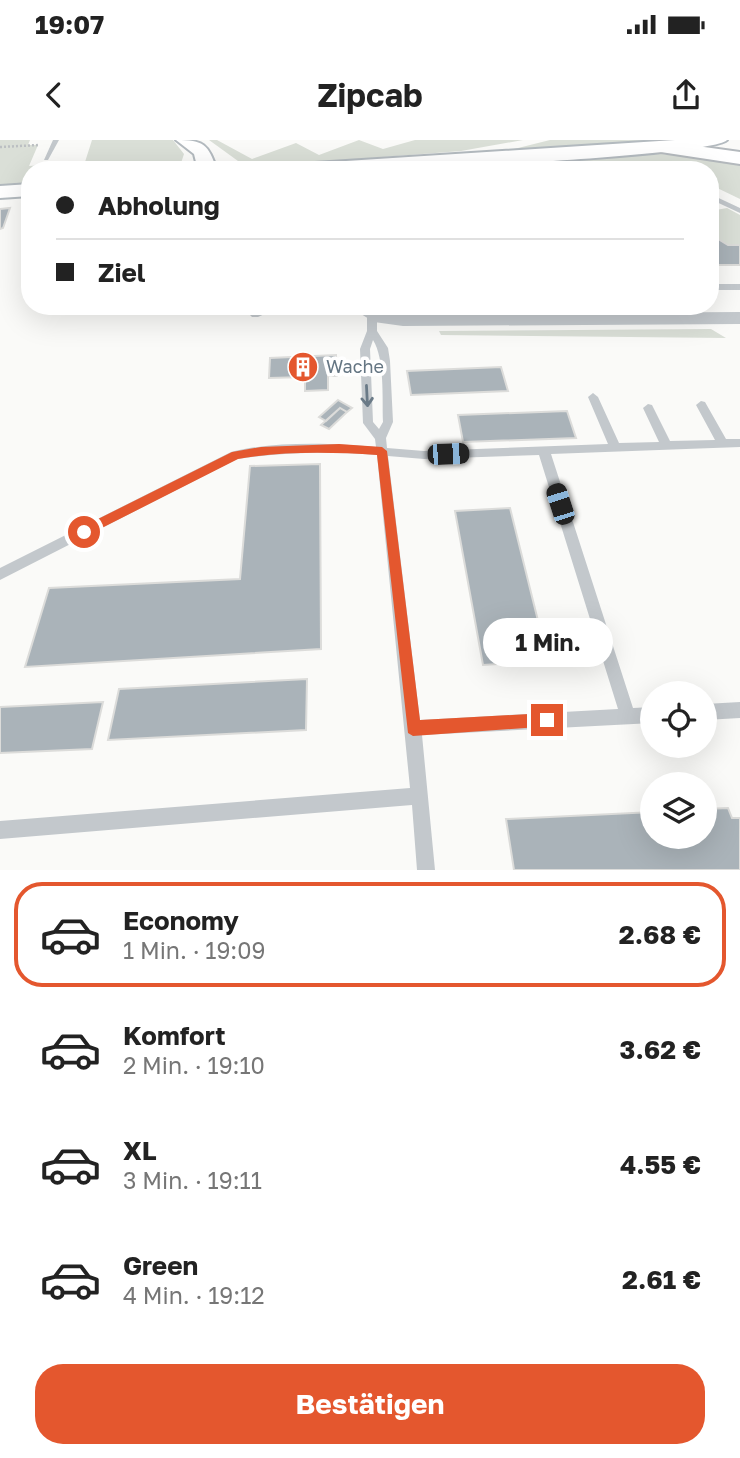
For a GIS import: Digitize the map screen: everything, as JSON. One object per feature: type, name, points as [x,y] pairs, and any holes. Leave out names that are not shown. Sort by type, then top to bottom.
[{"type":"highway","points":[[661,147],[740,158]]},
{"type":"street","points":[[186,140],[202,152],[205,161]]},
{"type":"street","points":[[415,161],[536,140]]},
{"type":"street","points":[[426,161],[661,147],[718,140]]},
{"type":"street","points":[[0,192],[21,191]]},
{"type":"street","points":[[367,317],[413,321],[533,315]]},
{"type":"street","points":[[714,315],[740,318]]},
{"type":"lane","points":[[46,159],[55,142]]},
{"type":"lane","points":[[719,200],[740,211]]},
{"type":"lane","points":[[719,287],[740,287]]},
{"type":"lane","points":[[367,317],[365,349],[368,423],[381,445]]},
{"type":"lane","points":[[367,317],[383,348],[385,361],[388,422],[381,445],[426,870]]},
{"type":"lane","points":[[593,397],[615,448]]},
{"type":"lane","points":[[701,405],[723,444]]},
{"type":"lane","points":[[648,408],[667,446]]},
{"type":"lane","points":[[0,573],[235,455],[261,451],[381,445],[424,455],[740,443]]},
{"type":"lane","points":[[544,451],[628,716]]},
{"type":"lane","points":[[717,711],[740,710]]},
{"type":"lane","points":[[413,728],[640,716]]},
{"type":"lane","points":[[0,830],[419,796]]},
{"type":"path","points":[[0,147],[55,142]]},
{"type":"shaded area","points":[[0,140],[30,140],[28,145],[38,145],[31,161],[21,161],[21,188],[0,189]]},
{"type":"shaded area","points":[[92,140],[173,140],[184,154],[182,161],[85,161]]},
{"type":"shaded area","points":[[209,140],[217,140],[252,159],[296,143],[319,155],[359,140],[383,149],[415,140],[523,140],[461,151],[332,161],[238,161]]},
{"type":"shaded area","points":[[550,140],[689,140],[506,151]]},
{"type":"shaded area","points":[[642,152],[740,162],[740,199],[719,189],[719,161],[516,161]]},
{"type":"shaded area","points":[[727,208],[740,215],[740,245],[728,245],[719,239],[719,209]]},
{"type":"shaded area","points":[[711,329],[726,338],[441,335],[439,331]]},
{"type":"building","points":[[10,208],[3,228],[0,229],[0,209]]},
{"type":"building","points":[[719,240],[728,245],[740,245],[740,265],[719,265]]},
{"type":"building","name":"Wache","points":[[336,355],[337,376],[328,376],[328,390],[305,391],[305,377],[269,378],[270,358]]},
{"type":"building","points":[[501,367],[508,391],[411,395],[407,371]]},
{"type":"building","points":[[338,400],[352,408],[347,412],[340,408],[326,421],[319,417]]},
{"type":"building","points":[[340,408],[347,412],[329,429],[321,425]]},
{"type":"building","points":[[567,411],[576,438],[463,442],[458,415]]},
{"type":"building","points":[[320,464],[321,649],[25,667],[49,588],[240,579],[250,466]]},
{"type":"building","points":[[510,508],[548,661],[483,665],[455,511]]},
{"type":"building","points":[[307,679],[306,730],[108,740],[119,689]]},
{"type":"building","points":[[103,702],[92,749],[0,753],[0,707]]},
{"type":"building","points":[[717,808],[728,808],[732,818],[740,818],[740,870],[514,870],[506,819],[640,813],[640,849],[717,849]]},
{"type":"place","name":"Wache","points":[[303,367]]},
{"type":"route","points":[[84,532],[235,455],[261,451],[339,448],[382,451],[413,728],[547,720]]}]
